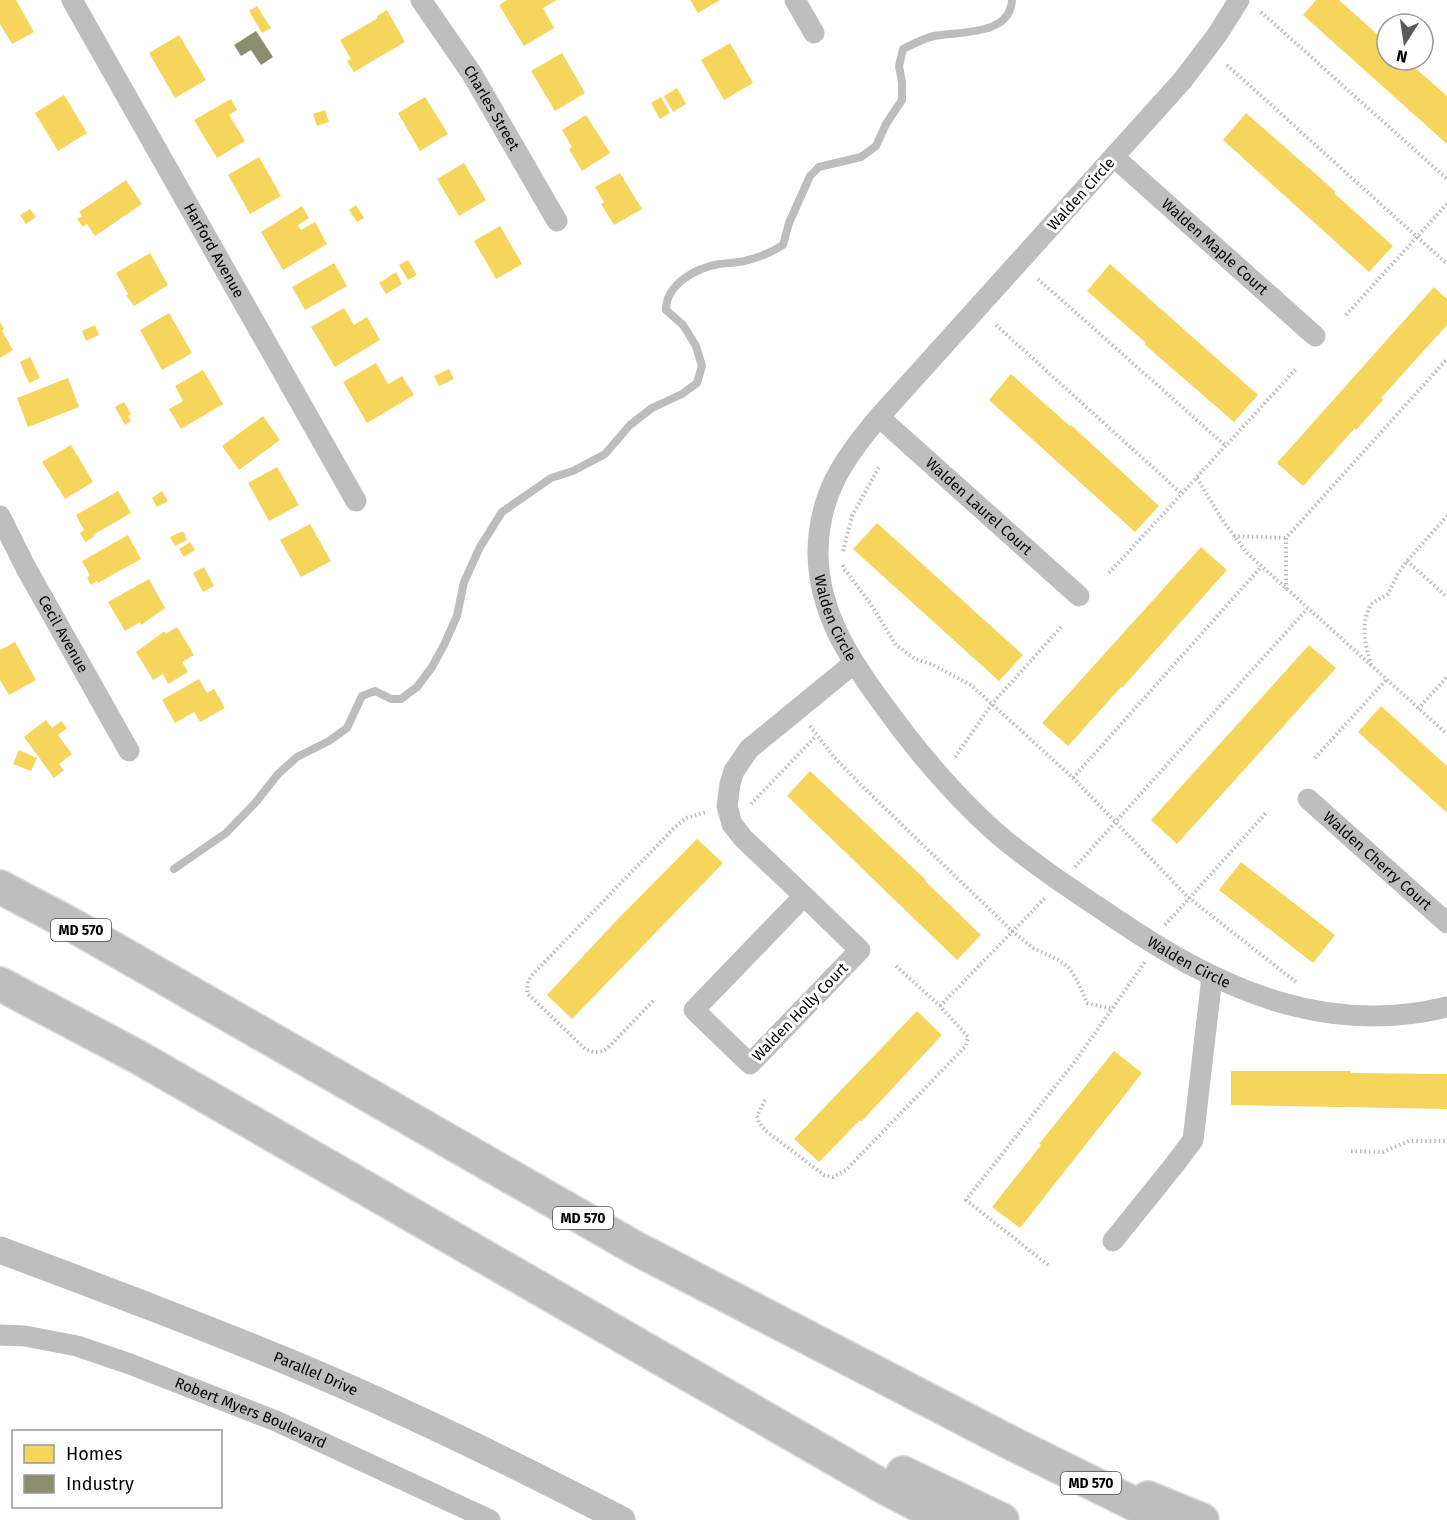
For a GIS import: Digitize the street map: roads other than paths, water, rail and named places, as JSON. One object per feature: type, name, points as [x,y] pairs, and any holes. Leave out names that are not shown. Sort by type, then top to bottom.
[{"type":"highway","name":"MD 570","points":[[0,887],[83,931],[637,1249],[1015,1445],[1167,1520]]},
{"type":"highway","points":[[0,984],[148,1063],[884,1487],[947,1520]]},
{"type":"highway","points":[[579,1312],[1002,1520]]},
{"type":"highway","points":[[1015,1445],[1202,1520]]},
{"type":"street","name":"Harford Avenue","points":[[72,0],[356,501]]},
{"type":"street","name":"Charles Street","points":[[421,0],[472,74],[557,220]]},
{"type":"street","points":[[795,0],[814,33]]},
{"type":"street","name":"Walden Circle","points":[[1239,0],[1217,36],[1182,81],[857,443],[838,471],[823,510],[818,554],[822,593],[829,616],[853,664],[929,763],[992,829],[1041,868],[1142,938],[1212,977],[1281,1002],[1333,1013],[1379,1017],[1447,1007]]},
{"type":"street","name":"Walden Maple Court","points":[[1114,157],[1315,336]]},
{"type":"street","name":"Walden Laurel Court","points":[[879,417],[1079,596]]},
{"type":"street","name":"Cecil Avenue","points":[[0,516],[26,568],[129,751]]},
{"type":"street","name":"Walden Holly Court","points":[[804,896],[694,1010],[750,1064],[860,951],[804,896],[743,838],[732,824],[727,806],[730,784],[734,771],[749,749],[853,664]]},
{"type":"street","name":"Walden Cherry Court","points":[[1308,799],[1447,923]]},
{"type":"street","points":[[1113,1241],[1192,1140],[1212,977]]},
{"type":"street","name":"Parallel Drive","points":[[0,1250],[179,1317],[310,1371],[433,1426],[622,1520]]},
{"type":"street","name":"Robert Myers Boulevard","points":[[0,1335],[25,1336],[77,1346],[130,1364],[276,1421],[490,1520]]},
{"type":"waterway","points":[[174,869],[226,833],[256,802],[278,774],[297,757],[329,741],[347,728],[362,696],[375,691],[391,699],[401,699],[417,687],[432,667],[444,645],[457,616],[464,582],[480,547],[502,512],[551,478],[573,471],[605,454],[630,425],[652,408],[682,394],[697,383],[702,366],[696,346],[683,325],[666,310],[667,301],[677,285],[701,269],[752,259],[783,245],[789,223],[810,176],[819,167],[861,157],[876,146],[886,124],[902,100],[899,66],[903,49],[934,36],[970,32],[994,26],[1009,12],[1012,0]]}]
